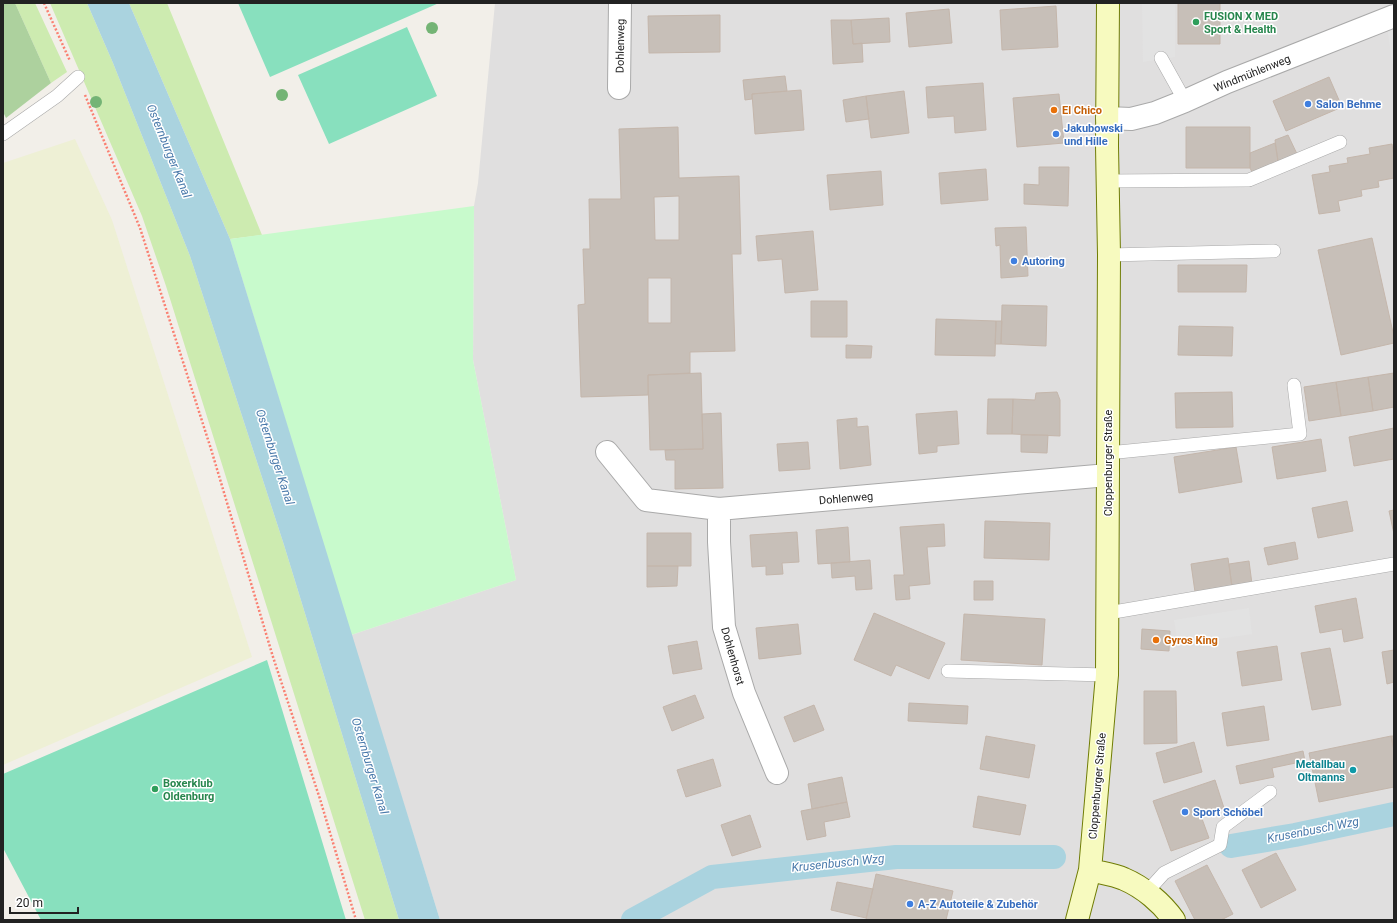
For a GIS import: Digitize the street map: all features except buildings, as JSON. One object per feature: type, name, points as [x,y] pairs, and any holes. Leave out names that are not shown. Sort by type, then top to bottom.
[{"type":"main road","name":"Cloppenburger Straße","points":[[1077,920],[1090,870],[1107,675],[1109,255],[1107,118],[1108,3]]},
{"type":"main road","points":[[1090,870],[1123,878],[1134,884],[1158,902],[1174,920]]},
{"type":"street","name":"Dohlenweg","points":[[619,88],[620,3]]},
{"type":"street","name":"Windmühlenweg","points":[[1107,118],[1131,119],[1155,113],[1227,82],[1394,16]]},
{"type":"street","name":"Dohlenweg","points":[[606,452],[646,500],[719,509],[1108,475]]},
{"type":"street","name":"Dohlenhorst","points":[[719,509],[719,542],[724,627],[744,692],[777,773]]},
{"type":"lane","points":[[1161,58],[1184,101]]},
{"type":"lane","points":[[3,134],[57,96],[78,77]]},
{"type":"lane","points":[[1108,181],[1250,180],[1340,142]]},
{"type":"lane","points":[[1109,255],[1274,251]]},
{"type":"lane","points":[[1108,453],[1300,434],[1294,384]]},
{"type":"lane","points":[[1108,613],[1394,564]]},
{"type":"lane","points":[[948,671],[1107,675]]},
{"type":"lane","points":[[1146,893],[1164,873],[1220,845],[1223,827],[1270,792]]},
{"type":"path","points":[[44,3],[78,77],[140,228],[211,449],[273,657],[320,799],[356,920]]},
{"type":"shaded area","points":[[495,3],[1394,3],[1394,920],[652,920],[651,917],[645,920],[440,920],[351,635],[516,580],[473,360],[474,206],[478,183]]},
{"type":"shaded area","points":[[1142,3],[1175,3],[1175,57],[1143,62]]},
{"type":"shaded area","points":[[1394,16],[1394,63],[1392,64],[1386,19]]},
{"type":"shaded area","points":[[1249,608],[1252,634],[1178,645],[1174,620]]},
{"type":"green space","points":[[3,3],[15,3],[51,83],[6,118],[3,112]]},
{"type":"green space","points":[[15,3],[35,3],[67,72],[51,83]]},
{"type":"green space","points":[[50,3],[87,3],[113,63],[190,256],[284,545],[399,920],[365,920],[166,286],[142,216]]},
{"type":"green space","points":[[129,3],[167,3],[262,235],[230,239]]},
{"type":"green space","points":[[238,3],[439,3],[270,77]]},
{"type":"green space","points":[[407,27],[437,96],[329,144],[298,75]]},
{"type":"green space","points":[[75,139],[112,220],[252,657],[3,765],[3,163]]},
{"type":"green space","points":[[474,206],[473,360],[516,580],[351,635],[230,239]]},
{"type":"green space","name":"Boxerklub Oldenburg","points":[[267,660],[346,920],[41,920],[3,848],[3,774]]},
{"type":"water","name":"Osternburger Kanal","points":[[87,3],[129,3],[230,239],[440,920],[399,920],[284,545],[190,256],[113,63]]},
{"type":"waterway","name":"Krusenbusch Wzg","points":[[1231,846],[1295,835],[1394,814]]},
{"type":"waterway","name":"Krusenbusch Wzg","points":[[633,920],[712,877],[896,857],[1054,857]]},
{"type":"place","name":"FUSION X MED Sport & Health","points":[[1196,22]]},
{"type":"place","name":"Salon Behme","points":[[1308,104]]},
{"type":"place","name":"El Chico","points":[[1054,110]]},
{"type":"place","name":"Jakubowski und Hille","points":[[1056,134]]},
{"type":"place","name":"Autoring","points":[[1014,261]]},
{"type":"place","name":"Gyros King","points":[[1156,640]]},
{"type":"place","name":"Metallbau Oltmanns","points":[[1353,770]]},
{"type":"place","name":"Boxerklub Oldenburg","points":[[155,789]]},
{"type":"place","name":"Sport Schöbel","points":[[1185,812]]},
{"type":"place","name":"A-Z Autoteile & Zubehör","points":[[910,904]]}]
